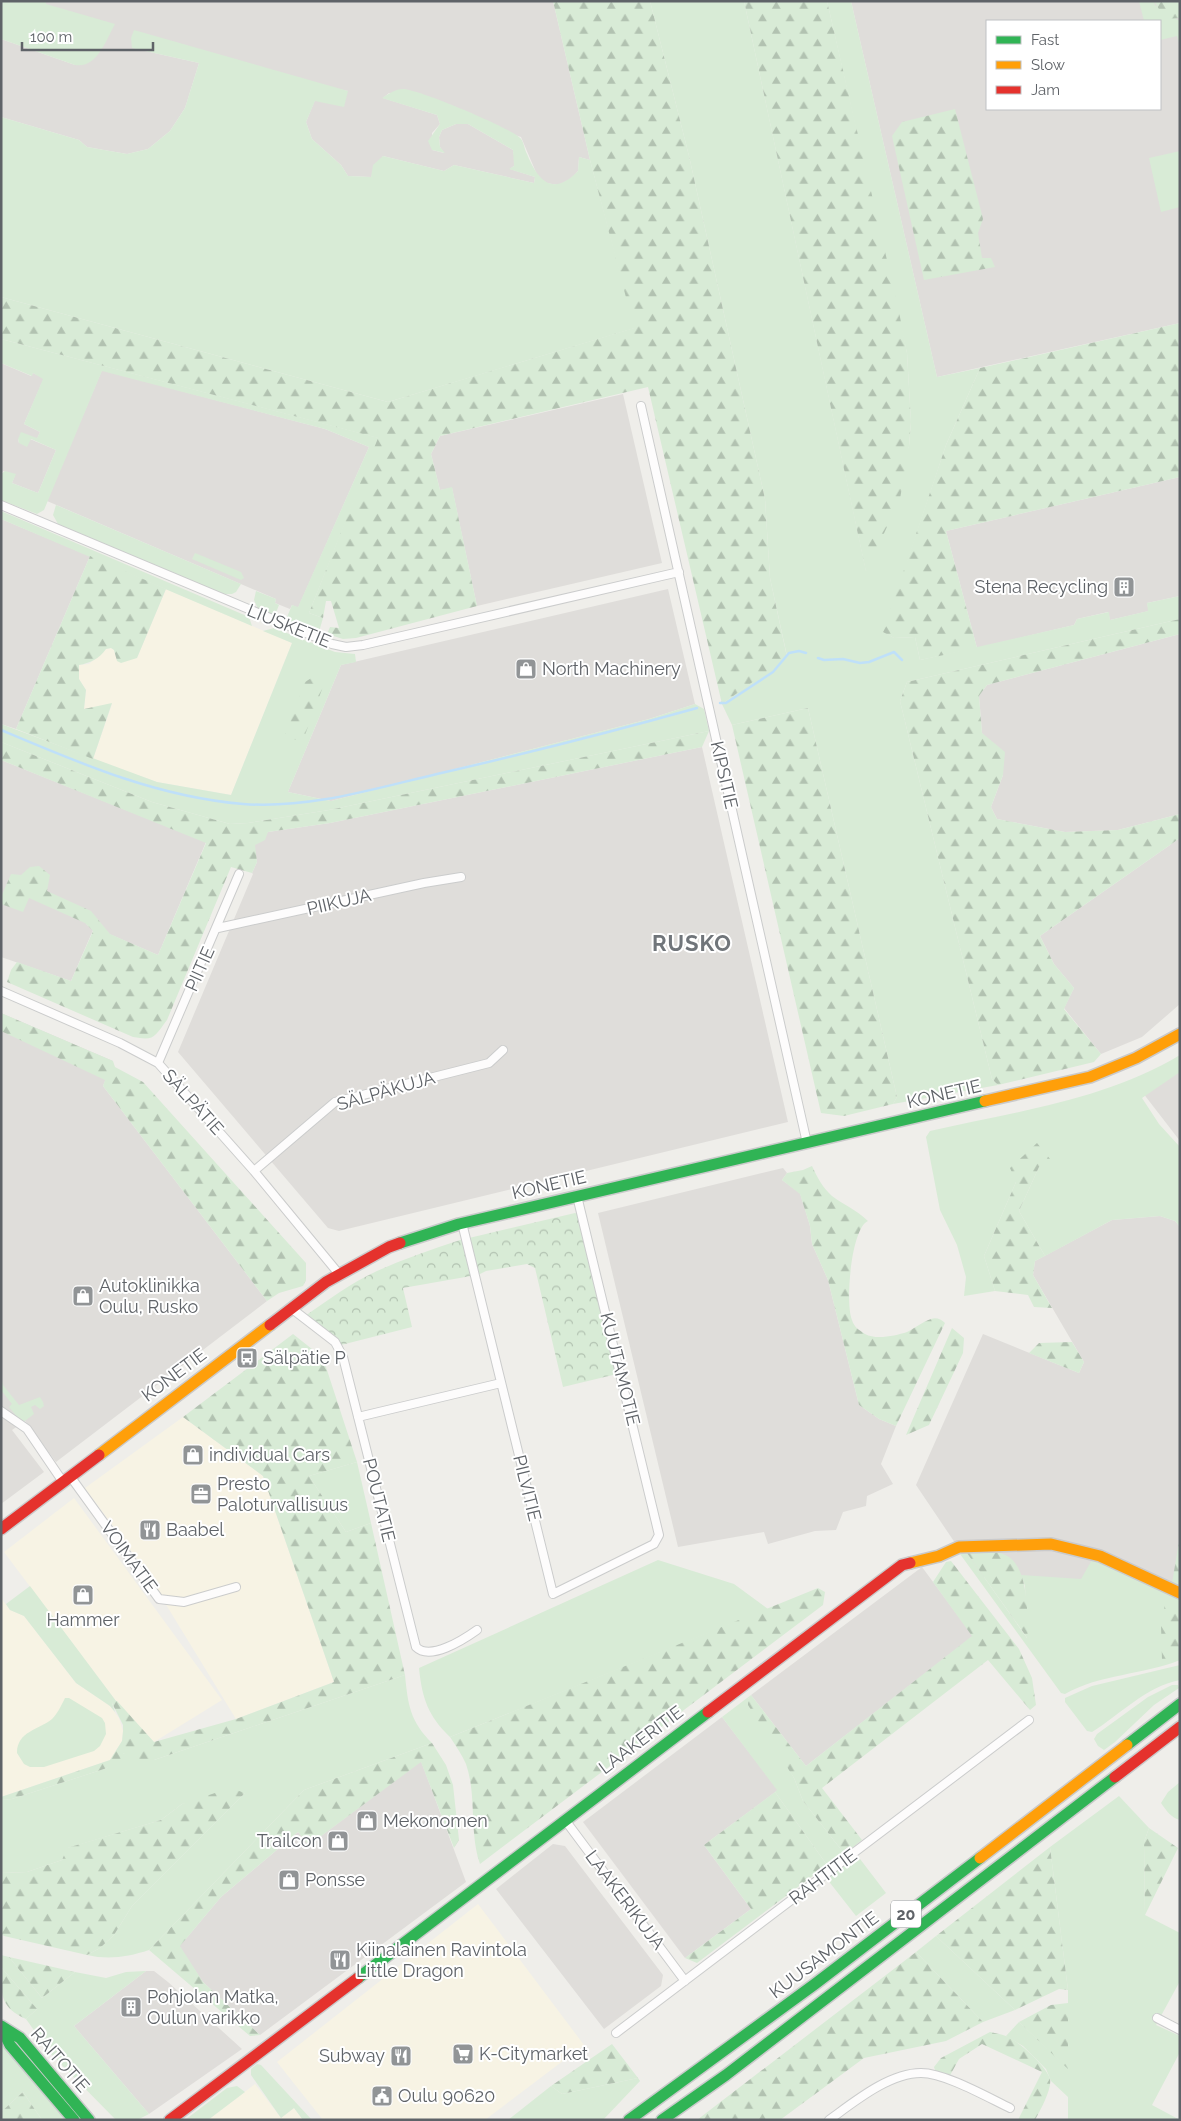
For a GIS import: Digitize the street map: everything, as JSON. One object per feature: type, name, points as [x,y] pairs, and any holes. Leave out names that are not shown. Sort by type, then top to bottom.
[{"type":"main road","name":"KONETIE","points":[[1,1529],[291,1308],[339,1274],[389,1247],[462,1223],[1090,1077],[1120,1067],[1180,1034]]},
{"type":"main road","name":"LAAKERITIE","points":[[170,2120],[902,1565],[939,1556],[959,1547],[1051,1544],[1075,1548],[1100,1556],[1180,1593]]},
{"type":"main road","name":"KUUSAMONTIE","points":[[629,2120],[816,1984],[1180,1704]]},
{"type":"main road","name":"KUUSAMONTIE","points":[[662,2120],[726,2075],[1180,1727]]},
{"type":"main road","name":"RAITOTIE","points":[[1,2027],[10,2045],[74,2120]]},
{"type":"main road","name":"RAITOTIE","points":[[1,2027],[20,2038],[89,2120]]},
{"type":"main road","points":[[676,2120],[726,2075]]},
{"type":"street","name":"KIPSITIE","points":[[641,406],[807,1143]]},
{"type":"street","name":"LIUSKETIE","points":[[1,505],[278,623],[332,644],[346,647],[363,645],[679,572]]},
{"type":"street","name":"PIITIE","points":[[158,1063],[218,928],[239,874]]},
{"type":"street","name":"PIIKUJA","points":[[218,928],[424,883],[461,877]]},
{"type":"street","name":"SÄLPÄTIE","points":[[1,991],[120,1043],[158,1063],[254,1171],[339,1274]]},
{"type":"street","name":"SÄLPÄKUJA","points":[[254,1171],[335,1102],[489,1063],[503,1050]]},
{"type":"street","name":"KUUTAMOTIE","points":[[553,1594],[657,1542],[659,1530],[577,1196]]},
{"type":"street","name":"PILVITIE","points":[[462,1223],[553,1594]]},
{"type":"street","name":"POUTATIE","points":[[291,1308],[338,1346],[343,1357],[416,1647],[424,1653],[435,1652],[476,1630]]},
{"type":"street","points":[[358,1417],[501,1383]]},
{"type":"street","name":"VOIMATIE","points":[[1,1411],[26,1428],[159,1599],[184,1602],[236,1587]]},
{"type":"street","name":"RAHTITIE","points":[[616,2033],[1029,1720]]},
{"type":"street","name":"LAAKERIKUJA","points":[[565,1820],[685,1981]]},
{"type":"street","points":[[1157,2018],[1180,2030]]},
{"type":"street","points":[[829,2120],[852,2103],[896,2078],[921,2073],[948,2079],[1010,2108]]},
{"type":"shaded area","points":[[46,1],[553,1],[590,160],[579,157],[578,171],[571,179],[558,185],[546,183],[538,177],[521,137],[389,93],[383,98],[437,115],[440,124],[432,133],[432,150],[444,153],[440,147],[439,137],[442,130],[456,124],[468,124],[513,150],[515,161],[514,166],[510,169],[535,177],[534,183],[454,165],[444,171],[383,156],[371,177],[348,176],[341,165],[312,139],[306,122],[315,100],[348,91],[132,48],[199,63],[185,108],[170,131],[148,149],[127,154],[87,147],[79,140],[1,117],[1,39],[75,65],[45,4]]},
{"type":"shaded area","points":[[851,1],[1180,1],[1180,323],[937,377]]},
{"type":"shaded area","points":[[1,363],[31,376],[33,373],[44,378],[24,424],[40,432],[37,439],[30,439],[56,450],[38,493],[12,483],[15,475],[3,471],[1,474]],"holes":[[[18,439],[30,439],[19,443]]]},
{"type":"shaded area","points":[[102,370],[325,429],[369,447],[298,608],[292,605],[290,609],[275,603],[276,599],[47,501]]},
{"type":"shaded area","points":[[623,394],[662,563],[477,606],[452,488],[440,490],[431,454],[440,436]]},
{"type":"shaded area","points":[[1180,477],[1180,596],[1147,603],[1149,611],[1110,620],[1108,612],[1077,619],[1074,625],[977,648],[946,531]]},
{"type":"shaded area","points":[[1,519],[90,556],[16,729],[1,724]]},
{"type":"shaded area","points":[[166,589],[292,643],[231,795],[157,782],[93,759],[112,704],[84,709],[86,690],[79,679],[79,665],[89,664],[106,649],[111,648],[114,650],[117,660],[137,658]]},
{"type":"shaded area","points":[[668,589],[695,704],[649,719],[331,801],[288,792],[341,665]]},
{"type":"shaded area","points":[[1180,634],[1180,814],[1118,830],[1065,832],[997,819],[991,807],[1003,775],[982,733],[979,696],[987,685]]},
{"type":"shaded area","points":[[702,747],[788,1122],[339,1231],[328,1228],[178,1052],[253,874],[257,862],[254,845],[268,832],[330,823]]},
{"type":"shaded area","points":[[1,760],[206,842],[158,955],[86,924],[93,930],[71,981],[1,957]]},
{"type":"shaded area","points":[[1180,838],[1180,1004],[1142,1037],[1101,1054],[1064,1008],[1074,988],[1054,964],[1040,936]]},
{"type":"shaded area","points":[[1,1013],[113,1061],[103,1086],[267,1301],[56,1462],[25,1421],[12,1430],[44,1472],[1,1504]]},
{"type":"shaded area","points":[[1180,1060],[1180,1141],[1136,1084]]},
{"type":"shaded area","points":[[783,1168],[787,1173],[782,1180],[800,1193],[810,1226],[812,1244],[828,1280],[859,1405],[879,1419],[896,1426],[881,1464],[893,1484],[867,1496],[866,1506],[843,1512],[836,1530],[815,1531],[768,1544],[764,1532],[678,1547],[598,1213]]},
{"type":"shaded area","points":[[1160,1216],[1175,1221],[1180,1227],[1180,1609],[1086,1582],[978,1577],[916,1485],[983,1334],[1079,1373],[1084,1362],[1033,1275],[1035,1261],[1112,1220]]},
{"type":"shaded area","points":[[183,1417],[263,1476],[334,1682],[236,1719],[143,1567],[85,1488]]},
{"type":"shaded area","points":[[74,1498],[222,1700],[154,1742],[116,1701],[4,1552]]},
{"type":"shaded area","points":[[922,1567],[973,1636],[806,1766],[751,1695]]},
{"type":"shaded area","points":[[1,1598],[10,1610],[24,1616],[76,1683],[110,1706],[119,1718],[123,1731],[122,1741],[110,1760],[1,1797]]},
{"type":"shaded area","points":[[722,1717],[778,1790],[704,1845],[751,1909],[685,1958],[583,1822]]},
{"type":"shaded area","points":[[421,1761],[466,1882],[260,2035],[203,1982],[179,1947],[221,1897],[298,1832],[309,1845]]},
{"type":"shaded area","points":[[553,1844],[565,1846],[663,1975],[661,1986],[604,2029],[496,1889]]},
{"type":"shaded area","points":[[478,1904],[584,2045],[485,2120],[323,2120],[277,2062]]},
{"type":"shaded area","points":[[146,1971],[154,1971],[168,1982],[242,2049],[149,2114],[74,2026]]},
{"type":"shaded area","points":[[255,2084],[281,2118],[294,2108],[303,2120],[208,2120]]},
{"type":"green space","points":[[1,1],[46,1],[46,4],[115,24],[95,58],[89,63],[75,65],[1,39]]},
{"type":"green space","points":[[553,1],[650,1],[689,156],[765,499],[770,578],[787,657],[722,704],[648,387],[440,436],[431,454],[440,490],[452,487],[477,606],[356,638],[343,639],[327,634],[330,627],[339,628],[331,601],[326,601],[323,618],[309,613],[378,438],[1,339],[1,297],[388,402],[634,328],[590,160]]},
{"type":"green space","points":[[650,1],[744,1],[866,571],[909,446],[911,422],[907,353],[827,1],[851,1],[937,377],[980,368],[946,445],[884,632],[894,638],[915,637],[920,660],[1074,625],[1077,619],[1109,612],[1110,620],[1148,611],[1147,603],[1180,596],[1180,619],[907,682],[900,701],[992,1079],[998,1085],[893,1104],[897,1097],[808,708],[732,725],[722,704],[787,656],[770,578],[765,499],[689,156]]},
{"type":"green space","points":[[744,1],[827,1],[899,312],[907,353],[911,422],[909,446],[900,499],[866,572]]},
{"type":"green space","points":[[1139,1],[1154,1],[1155,5],[1178,20],[1180,18],[1180,46],[1177,36],[1161,40],[1161,20],[1144,20]]},
{"type":"green space","points":[[1154,1],[1180,1],[1180,18],[1165,19]]},
{"type":"green space","points":[[134,30],[348,91],[344,107],[315,101],[306,122],[312,139],[341,165],[348,176],[371,177],[373,165],[383,156],[444,171],[454,165],[534,183],[535,177],[509,169],[514,166],[513,150],[468,124],[456,124],[442,130],[439,137],[440,147],[445,153],[432,150],[428,141],[440,124],[437,115],[382,98],[389,93],[403,89],[426,95],[481,117],[521,138],[531,164],[541,178],[547,182],[554,184],[569,179],[578,171],[579,157],[590,160],[635,328],[388,402],[1,297],[1,117],[79,140],[87,147],[127,154],[148,149],[170,131],[185,108],[199,63],[132,48],[131,38]]},
{"type":"green space","points":[[955,109],[983,219],[978,233],[982,258],[991,258],[995,267],[924,280],[892,136],[902,122]]},
{"type":"green space","points":[[1180,151],[1180,207],[1161,212],[1149,158]]},
{"type":"green space","points":[[1180,323],[1180,477],[946,531],[977,648],[920,660],[915,637],[894,638],[883,632],[946,445],[980,368]]},
{"type":"green space","points":[[1,339],[379,438],[309,613],[323,618],[318,635],[288,622],[287,617],[292,605],[298,607],[369,447],[325,429],[102,371],[44,510],[37,514],[1,500],[1,474],[5,471],[16,474],[12,483],[38,493],[56,450],[31,439],[27,447],[19,443],[18,439],[21,432],[37,438],[40,432],[24,424],[43,379],[33,373],[32,376],[1,363]]},
{"type":"green space","points":[[56,505],[241,584],[236,592],[222,594],[58,524],[53,515]]},
{"type":"green space","points":[[1,511],[249,617],[252,626],[1,519]]},
{"type":"green space","points":[[195,553],[241,572],[244,578],[241,580],[192,559]]},
{"type":"green space","points":[[90,556],[166,589],[137,658],[121,663],[117,661],[114,650],[111,648],[106,649],[94,660],[79,665],[79,679],[86,690],[84,709],[112,703],[93,759],[16,729]]},
{"type":"green space","points":[[256,591],[276,599],[275,603],[279,605],[275,615],[258,609],[254,600]]},
{"type":"green space","points":[[1180,619],[1180,634],[987,685],[979,696],[982,733],[1005,752],[1003,775],[991,807],[997,819],[1065,832],[1118,830],[1180,814],[1180,838],[1040,936],[1054,964],[1074,988],[1064,1009],[1101,1054],[1094,1062],[998,1085],[992,1079],[900,701],[907,682]]},
{"type":"green space","points":[[274,628],[335,652],[355,654],[356,662],[341,665],[288,792],[331,801],[649,719],[695,704],[704,709],[709,731],[329,810],[248,823],[230,824],[152,802],[1,742],[1,724],[157,782],[231,795],[292,643],[263,631]]},
{"type":"green space","points":[[313,677],[324,677],[324,684],[305,735],[299,740],[284,738],[305,682]]},
{"type":"green space","points":[[808,708],[897,1097],[893,1104],[844,1116],[821,1113],[732,725]]},
{"type":"green space","points":[[709,731],[702,747],[330,823],[268,832],[265,840],[255,845],[257,862],[252,873],[231,867],[167,1020],[156,1034],[150,1038],[133,1037],[7,982],[11,970],[17,962],[71,981],[93,931],[85,923],[29,898],[23,912],[1,904],[1,897],[11,874],[21,875],[30,867],[39,866],[50,875],[47,891],[91,911],[110,934],[158,955],[206,843],[1,760],[1,742],[152,802],[230,824],[248,823],[329,810]]},
{"type":"green space","points":[[1,1013],[113,1061],[115,1067],[143,1082],[306,1263],[306,1280],[303,1286],[279,1293],[267,1301],[103,1086],[105,1080],[1,1031]]},
{"type":"green space","points":[[1180,1055],[1180,1072],[1142,1098],[1159,1124],[1180,1147],[1180,1227],[1175,1221],[1160,1216],[1112,1220],[1045,1256],[1019,1211],[1039,1167],[1016,1182],[984,1256],[995,1291],[964,1296],[966,1277],[957,1245],[940,1210],[926,1137],[930,1131],[1058,1103],[1090,1094],[1151,1070]]},
{"type":"green space","points":[[1037,1143],[1050,1159],[1039,1167],[1019,1211],[1045,1256],[1035,1261],[1033,1275],[1052,1308],[1034,1307],[1028,1295],[995,1291],[984,1256],[1016,1182],[1010,1168]]},
{"type":"green space","points":[[812,1166],[832,1196],[868,1221],[862,1227],[857,1237],[851,1267],[849,1299],[852,1320],[855,1326],[869,1336],[880,1337],[907,1332],[933,1318],[942,1320],[945,1323],[896,1426],[879,1419],[859,1405],[828,1280],[812,1244],[810,1226],[800,1194],[782,1180],[787,1173]]},
{"type":"green space","points":[[575,1213],[578,1214],[617,1374],[563,1387],[535,1268],[527,1264],[486,1271],[478,1275],[469,1238]]},
{"type":"green space","points":[[463,1240],[471,1276],[403,1288],[412,1327],[341,1345],[305,1316],[349,1286],[377,1271],[418,1254]]},
{"type":"green space","points":[[952,1328],[964,1338],[963,1353],[929,1425],[906,1435]]},
{"type":"green space","points":[[293,1334],[317,1353],[326,1367],[357,1462],[309,1476],[346,1532],[371,1523],[405,1675],[154,1760],[133,1760],[124,1753],[118,1763],[107,1768],[12,1799],[1,1800],[1,1797],[110,1760],[122,1741],[123,1731],[123,1725],[112,1703],[114,1701],[117,1701],[154,1742],[236,1719],[334,1682],[263,1476],[183,1417]]},
{"type":"green space","points":[[1072,1342],[1084,1362],[1079,1373],[1029,1353],[1039,1343]]},
{"type":"green space","points":[[1,1377],[3,1385],[19,1405],[40,1397],[44,1406],[40,1409],[35,1405],[31,1407],[34,1414],[22,1423],[9,1407],[12,1404],[1,1390]]},
{"type":"green space","points":[[357,1462],[371,1523],[346,1532],[309,1476]]},
{"type":"green space","points":[[1180,1536],[1180,1585],[1172,1583]]},
{"type":"green space","points":[[967,1553],[1027,1638],[1025,1586],[1021,1575],[1081,1579],[1093,1558],[1180,1597],[1180,1660],[1151,1669],[1107,1678],[1078,1687],[1065,1694],[1061,1693],[960,1554]]},
{"type":"green space","points":[[967,1553],[999,1553],[1012,1559],[1023,1579],[1027,1604],[1028,1639]]},
{"type":"green space","points":[[658,1560],[734,1584],[768,1609],[450,1737],[436,1722],[424,1697],[419,1668]]},
{"type":"green space","points":[[951,1561],[1019,1649],[1032,1678],[1036,1705],[1030,1710],[988,1660],[822,1788],[862,1840],[843,1852],[803,1801],[794,1778],[748,1705],[748,1699],[751,1695],[806,1766],[972,1636],[933,1582],[946,1562]]},
{"type":"green space","points":[[30,1586],[116,1701],[112,1703],[115,1712],[110,1706],[76,1683],[24,1616],[10,1610],[6,1604]]},
{"type":"green space","points":[[818,1588],[825,1592],[823,1605],[480,1864],[475,1839],[469,1776],[466,1764],[450,1737]]},
{"type":"green space","points":[[1166,1599],[1180,1604],[1180,1655],[1162,1660],[1161,1625]]},
{"type":"green space","points":[[1180,1665],[1180,1680],[1144,1695],[1092,1732],[1087,1731],[1065,1702],[1065,1698],[1092,1686]]},
{"type":"green space","points":[[405,1675],[411,1712],[419,1727],[432,1743],[304,1790],[149,1950],[118,1957],[87,1955],[100,1948],[114,1935],[132,1906],[245,1793],[182,1804],[161,1820],[68,1848],[62,1860],[27,1872],[1,1873],[1,1800],[12,1799],[107,1768],[124,1753],[154,1760]]},
{"type":"green space","points":[[1172,1685],[1178,1685],[1179,1688],[1154,1705],[1115,1742],[1104,1750],[1098,1746],[1094,1739],[1097,1734],[1148,1697]]},
{"type":"green space","points":[[751,1695],[748,1699],[794,1778],[803,1801],[843,1852],[827,1865],[775,1792],[777,1790],[722,1717]]},
{"type":"green space","points":[[65,1698],[69,1698],[102,1718],[105,1723],[106,1734],[100,1746],[94,1751],[44,1767],[30,1767],[24,1764],[17,1753],[21,1740],[25,1735],[52,1719]]},
{"type":"green space","points":[[432,1743],[446,1765],[453,1785],[459,1840],[454,1848],[421,1762],[309,1845],[298,1832],[221,1897],[180,1946],[203,1982],[260,2035],[250,2036],[149,1950],[304,1790]]},
{"type":"green space","points":[[1180,1782],[1180,1820],[1171,1816],[1161,1803],[1168,1792]]},
{"type":"green space","points":[[230,1788],[245,1793],[132,1906],[114,1935],[100,1948],[87,1955],[1,1934],[1,1873],[27,1872],[62,1860],[67,1848],[161,1820],[182,1804]]},
{"type":"green space","points":[[775,1792],[827,1865],[697,1963],[685,1958],[751,1909],[704,1845]]},
{"type":"green space","points":[[1119,1796],[1149,1828],[1144,1842],[1145,1915],[1180,1933],[1180,1981],[1156,2025],[1180,2036],[1180,2052],[1152,2105],[1180,2120],[1068,2120],[1068,2097],[1051,2081],[1046,2069],[1023,2046],[1006,2036],[1019,2022],[1068,2068],[1068,1990],[1050,1847]]},
{"type":"green space","points":[[1149,1828],[1178,1848],[1145,1915],[1144,1842]]},
{"type":"green space","points":[[1050,1847],[1068,1990],[1059,1989],[1015,2010],[936,1936]]},
{"type":"green space","points":[[857,1855],[886,1893],[856,1916],[827,1879]]},
{"type":"green space","points":[[936,1936],[1015,2010],[983,2022],[916,1952]]},
{"type":"green space","points":[[916,1952],[983,2022],[946,2041],[864,2058],[780,2120],[697,2120]]},
{"type":"green space","points":[[1,1955],[9,1957],[42,1998],[75,1972],[106,1978],[126,1972],[146,1971],[74,2026],[149,2114],[137,2120],[116,2120],[51,2054],[26,2019],[37,2009],[1,1967]]},
{"type":"green space","points":[[9,1957],[75,1972],[42,1998]]},
{"type":"green space","points":[[1,1967],[37,2009],[26,2019],[11,2010],[4,1999],[1,1985]]},
{"type":"green space","points":[[1068,2003],[1068,2069],[1019,2022],[1051,2005]]},
{"type":"green space","points":[[990,2032],[1006,2036],[1018,2043],[1032,2055],[1048,2074],[1050,2079],[1049,2088],[1035,2120],[1018,2120],[1042,2072],[982,2044],[959,2059],[948,2079],[937,2076],[934,2067],[941,2058]]},
{"type":"green space","points":[[1,2040],[65,2120],[42,2120],[23,2092],[1,2112]]},
{"type":"green space","points":[[612,2044],[638,2078],[562,2094],[551,2086]]},
{"type":"green space","points":[[257,2064],[261,2065],[312,2120],[303,2120],[294,2108],[281,2118],[251,2075],[251,2069]]},
{"type":"green space","points":[[638,2078],[640,2081],[603,2120],[508,2120],[551,2086],[562,2094]]},
{"type":"green space","points":[[237,2086],[245,2092],[208,2120],[185,2120],[227,2088]]},
{"type":"green space","points":[[23,2092],[42,2120],[1,2120],[1,2112]]},
{"type":"waterway","points":[[720,703],[726,703],[773,672],[789,653],[799,651],[806,653]]},
{"type":"waterway","points":[[818,658],[824,660],[843,659],[860,663],[869,662],[894,652],[902,660]]},
{"type":"waterway","points":[[1,730],[89,766],[149,786],[211,800],[268,805],[317,801],[365,791],[502,759],[697,708]]},
{"type":"traffic: fast","points":[[400,1243],[459,1224],[985,1101]]},
{"type":"traffic: fast","points":[[1127,1745],[1180,1704]]},
{"type":"traffic: fast","points":[[358,1978],[708,1712]]},
{"type":"traffic: fast","points":[[662,2120],[726,2075],[1115,1777]]},
{"type":"traffic: fast","points":[[629,2120],[815,1984],[980,1858]]},
{"type":"traffic: fast","points":[[1,2026],[20,2038],[89,2120]]},
{"type":"traffic: fast","points":[[1,2027],[10,2045],[74,2120]]},
{"type":"traffic: slow","points":[[985,1101],[1090,1077],[1136,1058],[1180,1034]]},
{"type":"traffic: slow","points":[[99,1455],[270,1325]]},
{"type":"traffic: slow","points":[[910,1563],[939,1556],[959,1547],[1051,1544],[1100,1556],[1180,1593]]},
{"type":"traffic: slow","points":[[980,1858],[1127,1745]]},
{"type":"traffic: jam","points":[[270,1325],[326,1282],[389,1247],[400,1243]]},
{"type":"traffic: jam","points":[[1,1529],[99,1455]]},
{"type":"traffic: jam","points":[[708,1712],[902,1565],[910,1563]]},
{"type":"traffic: jam","points":[[1115,1777],[1180,1727]]},
{"type":"traffic: jam","points":[[170,2120],[358,1978]]},
{"type":"place","name":"Stena Recycling","points":[[1124,587]]},
{"type":"place","name":"North Machinery","points":[[526,669]]},
{"type":"place","name":"Autoklinikka Oulu, Rusko","points":[[83,1296]]},
{"type":"place","name":"Sälpätie P","points":[[247,1358]]},
{"type":"place","name":"individual Cars","points":[[193,1455]]},
{"type":"place","name":"Presto Paloturvallisuus","points":[[201,1494]]},
{"type":"place","name":"Baabel","points":[[150,1530]]},
{"type":"place","name":"Hammer","points":[[83,1595]]},
{"type":"place","name":"Mekonomen","points":[[367,1821]]},
{"type":"place","name":"Trailcon","points":[[338,1841]]},
{"type":"place","name":"Ponsse","points":[[289,1880]]},
{"type":"place","name":"Kiinalainen Ravintola Little Dragon","points":[[340,1960]]},
{"type":"place","name":"Pohjolan Matka, Oulun varikko","points":[[131,2007]]},
{"type":"place","name":"K-Citymarket","points":[[463,2054]]},
{"type":"place","name":"Subway","points":[[401,2056]]},
{"type":"place","name":"Oulu 90620","points":[[382,2096]]},
{"type":"district","name":"RUSKO","points":[[692,943]]}]
